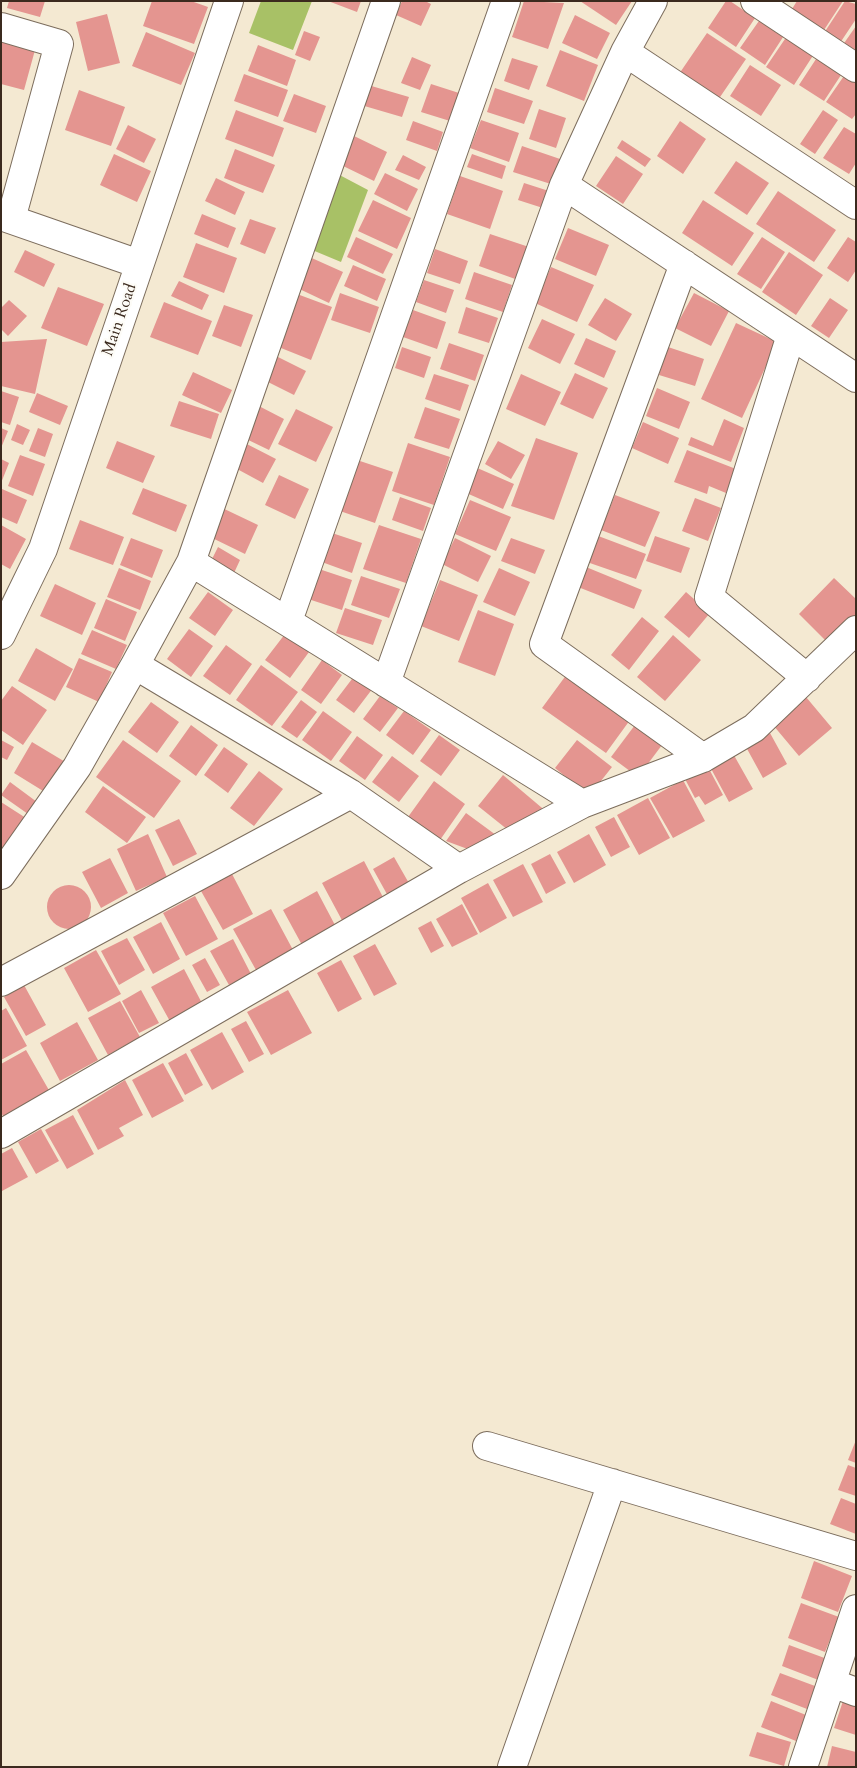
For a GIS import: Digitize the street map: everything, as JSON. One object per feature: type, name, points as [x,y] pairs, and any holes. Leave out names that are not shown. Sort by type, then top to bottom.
[{"type":"street","name":"Main Road","points":[[1,635],[43,549],[138,264],[229,1]]},
{"type":"street","points":[[1,876],[76,767],[135,665],[191,562],[386,1]]},
{"type":"street","points":[[288,621],[506,1]]},
{"type":"street","points":[[386,683],[564,185],[625,52],[653,1]]},
{"type":"street","points":[[755,1],[856,68]]},
{"type":"street","points":[[1,27],[60,44],[6,218],[138,264]]},
{"type":"street","points":[[625,52],[856,205]]},
{"type":"street","points":[[564,185],[856,378]]},
{"type":"street","points":[[684,264],[544,644],[703,758]]},
{"type":"street","points":[[791,335],[709,597],[807,678]]},
{"type":"street","points":[[191,562],[582,804]]},
{"type":"street","points":[[1,1134],[459,869],[582,804],[703,758],[754,728],[856,630]]},
{"type":"street","points":[[135,665],[351,794],[459,869]]},
{"type":"street","points":[[1,982],[351,794]]},
{"type":"street","points":[[487,1446],[856,1556]]},
{"type":"street","points":[[512,1767],[612,1483]]},
{"type":"street","points":[[803,1767],[844,1687],[856,1609]]},
{"type":"green space","points":[[261,1],[312,1],[293,50],[249,33]]},
{"type":"green space","points":[[332,171],[368,190],[341,262],[305,247]]},
{"type":"building","points":[[9,1],[45,1],[40,17],[7,8]]},
{"type":"building","points":[[152,1],[191,1],[208,7],[194,44],[143,26]]},
{"type":"building","points":[[328,1],[361,1],[357,12]]},
{"type":"building","points":[[402,1],[425,1],[431,4],[421,26],[396,15]]},
{"type":"building","points":[[524,1],[564,3],[548,49],[512,37]]},
{"type":"building","points":[[580,1],[632,1],[616,25]]},
{"type":"building","points":[[726,1],[730,1],[755,18],[736,47],[708,28]]},
{"type":"building","points":[[797,1],[843,1],[824,30],[792,9]]},
{"type":"building","points":[[845,1],[856,4],[856,19],[840,43],[824,33]]},
{"type":"building","points":[[107,14],[120,63],[88,71],[76,22]]},
{"type":"building","points":[[575,15],[610,33],[597,59],[562,43]]},
{"type":"building","points":[[761,18],[785,34],[765,65],[740,48]]},
{"type":"building","points":[[856,26],[856,59],[840,49]]},
{"type":"building","points":[[304,31],[320,37],[310,61],[295,55]]},
{"type":"building","points":[[146,32],[195,53],[181,85],[132,66]]},
{"type":"building","points":[[707,33],[746,59],[718,100],[679,74]]},
{"type":"building","points":[[787,36],[814,54],[794,85],[766,67]]},
{"type":"building","points":[[1,42],[35,50],[24,90],[1,84]]},
{"type":"building","points":[[258,45],[296,60],[287,86],[248,71]]},
{"type":"building","points":[[560,50],[598,65],[584,101],[546,86]]},
{"type":"building","points":[[818,56],[843,72],[824,101],[799,85]]},
{"type":"building","points":[[412,57],[431,65],[420,90],[401,83]]},
{"type":"building","points":[[512,58],[538,66],[529,90],[504,81]]},
{"type":"building","points":[[750,65],[781,85],[761,116],[730,96]]},
{"type":"building","points":[[846,73],[856,80],[856,114],[852,119],[826,102]]},
{"type":"building","points":[[244,74],[288,90],[278,117],[234,101]]},
{"type":"building","points":[[431,84],[459,93],[450,121],[421,112]]},
{"type":"building","points":[[368,85],[409,97],[402,117],[361,105]]},
{"type":"building","points":[[495,88],[533,101],[524,124],[487,112]]},
{"type":"building","points":[[79,90],[125,107],[111,146],[65,130]]},
{"type":"building","points":[[294,94],[326,106],[316,133],[283,121]]},
{"type":"building","points":[[539,109],[566,118],[556,148],[529,139]]},
{"type":"building","points":[[236,110],[284,128],[273,157],[225,139]]},
{"type":"building","points":[[823,110],[838,120],[815,154],[800,144]]},
{"type":"building","points":[[481,120],[519,133],[509,162],[470,148]]},
{"type":"building","points":[[413,121],[443,132],[437,151],[406,140]]},
{"type":"building","points":[[680,121],[706,139],[683,174],[657,156]]},
{"type":"building","points":[[128,125],[156,139],[144,163],[116,149]]},
{"type":"building","points":[[844,127],[856,134],[856,163],[849,174],[823,158]]},
{"type":"building","points":[[352,135],[387,152],[374,181],[339,164]]},
{"type":"building","points":[[622,140],[651,159],[645,167],[617,148]]},
{"type":"building","points":[[522,146],[563,160],[554,185],[513,172]]},
{"type":"building","points":[[235,149],[275,165],[263,193],[224,178]]},
{"type":"building","points":[[114,154],[151,171],[137,202],[100,185]]},
{"type":"building","points":[[472,154],[506,166],[502,179],[467,167]]},
{"type":"building","points":[[403,155],[426,167],[419,180],[395,170]]},
{"type":"building","points":[[616,156],[643,174],[623,204],[596,186]]},
{"type":"building","points":[[736,161],[769,183],[747,215],[714,193]]},
{"type":"building","points":[[385,173],[418,189],[407,211],[374,194]]},
{"type":"building","points":[[460,176],[503,191],[490,229],[447,214]]},
{"type":"building","points":[[216,178],[245,192],[235,215],[205,201]]},
{"type":"building","points":[[524,183],[552,192],[546,209],[518,200]]},
{"type":"building","points":[[778,191],[836,230],[814,262],[756,224]]},
{"type":"building","points":[[373,200],[411,218],[397,249],[358,231]]},
{"type":"building","points":[[703,200],[754,233],[732,266],[682,233]]},
{"type":"building","points":[[202,214],[236,228],[228,248],[194,234]]},
{"type":"building","points":[[250,219],[276,228],[265,254],[240,244]]},
{"type":"building","points":[[568,228],[609,245],[596,276],[555,259]]},
{"type":"building","points":[[490,234],[529,247],[518,280],[479,266]]},
{"type":"building","points":[[356,237],[393,254],[383,274],[347,257]]},
{"type":"building","points":[[762,237],[785,252],[761,289],[737,274]]},
{"type":"building","points":[[848,237],[856,242],[856,270],[848,282],[827,268]]},
{"type":"building","points":[[196,243],[237,258],[224,293],[183,277]]},
{"type":"building","points":[[435,249],[468,261],[460,284],[427,273]]},
{"type":"building","points":[[25,250],[55,264],[44,287],[14,272]]},
{"type":"building","points":[[789,252],[823,275],[796,315],[762,292]]},
{"type":"building","points":[[305,255],[343,272],[329,303],[291,285]]},
{"type":"building","points":[[353,265],[386,279],[377,301],[344,286]]},
{"type":"building","points":[[551,267],[594,285],[577,322],[535,303]]},
{"type":"building","points":[[474,272],[512,285],[503,312],[465,299]]},
{"type":"building","points":[[424,280],[454,290],[446,313],[416,302]]},
{"type":"building","points":[[179,281],[209,295],[202,310],[171,296]]},
{"type":"building","points":[[58,287],[104,304],[87,346],[41,328]]},
{"type":"building","points":[[340,293],[379,307],[370,333],[331,320]]},
{"type":"building","points":[[694,293],[729,311],[711,346],[675,328]]},
{"type":"building","points":[[297,294],[332,307],[311,360],[276,346]]},
{"type":"building","points":[[605,298],[632,314],[616,341],[588,325]]},
{"type":"building","points":[[830,298],[848,310],[829,338],[811,326]]},
{"type":"building","points":[[9,300],[27,316],[8,336],[1,329],[1,308]]},
{"type":"building","points":[[164,302],[212,321],[198,355],[150,337]]},
{"type":"building","points":[[224,305],[253,315],[241,347],[212,336]]},
{"type":"building","points":[[466,307],[498,318],[489,343],[458,333]]},
{"type":"building","points":[[413,310],[446,322],[437,349],[403,337]]},
{"type":"building","points":[[542,319],[575,334],[560,364],[528,348]]},
{"type":"building","points":[[736,323],[777,342],[742,418],[701,399]]},
{"type":"building","points":[[586,338],[616,351],[604,378],[574,364]]},
{"type":"building","points":[[47,339],[35,394],[1,386],[1,342]]},
{"type":"building","points":[[449,343],[484,355],[475,381],[440,369]]},
{"type":"building","points":[[402,347],[431,357],[424,378],[395,368]]},
{"type":"building","points":[[668,347],[704,359],[695,386],[659,375]]},
{"type":"building","points":[[276,356],[306,371],[294,395],[264,380]]},
{"type":"building","points":[[193,372],[232,390],[221,413],[182,395]]},
{"type":"building","points":[[575,373],[608,388],[593,419],[560,404]]},
{"type":"building","points":[[434,374],[469,385],[460,411],[425,399]]},
{"type":"building","points":[[521,374],[561,392],[545,426],[506,409]]},
{"type":"building","points":[[657,388],[690,402],[679,429],[646,416]]},
{"type":"building","points":[[1,391],[19,397],[10,425],[1,422]]},
{"type":"building","points":[[37,393],[68,406],[60,425],[29,412]]},
{"type":"building","points":[[179,401],[219,414],[211,439],[170,426]]},
{"type":"building","points":[[255,404],[284,419],[269,450],[240,436]]},
{"type":"building","points":[[425,407],[460,419],[449,449],[414,438]]},
{"type":"building","points":[[296,409],[333,427],[316,462],[278,444]]},
{"type":"building","points":[[724,419],[744,428],[731,462],[688,445],[691,437],[713,446]]},
{"type":"building","points":[[643,422],[679,438],[668,464],[632,448]]},
{"type":"building","points":[[17,424],[30,430],[23,445],[11,440]]},
{"type":"building","points":[[1,428],[8,431],[1,448]]},
{"type":"building","points":[[38,428],[53,434],[45,457],[29,451]]},
{"type":"building","points":[[536,438],[578,453],[554,520],[511,506]]},
{"type":"building","points":[[239,440],[276,459],[263,483],[226,463]]},
{"type":"building","points":[[117,441],[155,456],[143,483],[106,468]]},
{"type":"building","points":[[498,441],[525,455],[511,479],[485,464]]},
{"type":"building","points":[[408,443],[450,457],[434,505],[392,491]]},
{"type":"building","points":[[687,450],[736,469],[726,493],[709,486],[707,494],[674,482]]},
{"type":"building","points":[[20,455],[45,464],[33,496],[8,486]]},
{"type":"building","points":[[1,459],[9,463],[1,483]]},
{"type":"building","points":[[354,459],[393,472],[375,523],[337,510]]},
{"type":"building","points":[[475,467],[514,484],[503,509],[464,492]]},
{"type":"building","points":[[279,475],[309,489],[295,519],[265,505]]},
{"type":"building","points":[[143,488],[187,505],[176,532],[132,514]]},
{"type":"building","points":[[2,489],[27,500],[17,524],[1,517]]},
{"type":"building","points":[[615,495],[660,512],[645,547],[601,530]]},
{"type":"building","points":[[400,497],[431,508],[423,531],[392,520]]},
{"type":"building","points":[[695,498],[721,508],[708,541],[682,531]]},
{"type":"building","points":[[470,500],[511,517],[496,551],[455,534]]},
{"type":"building","points":[[216,505],[258,525],[245,554],[202,533]]},
{"type":"building","points":[[80,520],[124,537],[113,565],[69,549]]},
{"type":"building","points":[[1,525],[26,539],[10,569],[1,564]]},
{"type":"building","points":[[379,525],[421,539],[406,583],[363,569]]},
{"type":"building","points":[[329,532],[362,543],[352,573],[319,561]]},
{"type":"building","points":[[593,534],[646,554],[636,579],[584,561]]},
{"type":"building","points":[[655,536],[690,548],[681,573],[646,561]]},
{"type":"building","points":[[131,538],[163,550],[152,578],[120,565]]},
{"type":"building","points":[[455,538],[491,556],[478,582],[442,564]]},
{"type":"building","points":[[511,538],[545,550],[535,574],[501,561]]},
{"type":"building","points":[[218,547],[240,560],[234,573],[211,561]]},
{"type":"building","points":[[586,567],[642,590],[634,609],[578,587]]},
{"type":"building","points":[[119,568],[151,581],[140,610],[107,597]]},
{"type":"building","points":[[316,568],[352,580],[342,610],[305,598]]},
{"type":"building","points":[[499,568],[530,582],[515,616],[483,602]]},
{"type":"building","points":[[361,576],[400,589],[389,618],[351,605]]},
{"type":"building","points":[[834,578],[856,599],[856,619],[830,645],[799,614]]},
{"type":"building","points":[[440,580],[478,595],[459,641],[421,626]]},
{"type":"building","points":[[55,584],[96,603],[82,635],[40,616]]},
{"type":"building","points":[[208,592],[233,610],[215,636],[189,618]]},
{"type":"building","points":[[686,592],[710,613],[689,638],[664,617]]},
{"type":"building","points":[[106,599],[137,612],[125,641],[94,628]]},
{"type":"building","points":[[345,608],[382,620],[373,645],[336,633]]},
{"type":"building","points":[[478,610],[514,624],[495,676],[458,662]]},
{"type":"building","points":[[642,617],[659,631],[629,670],[611,655]]},
{"type":"building","points":[[189,629],[213,646],[191,677],[167,659]]},
{"type":"building","points":[[92,630],[127,645],[116,669],[81,654]]},
{"type":"building","points":[[285,634],[309,652],[290,678],[265,660]]},
{"type":"building","points":[[673,635],[701,660],[665,701],[637,677]]},
{"type":"building","points":[[226,645],[252,664],[230,695],[203,676]]},
{"type":"building","points":[[36,648],[73,669],[55,701],[18,681]]},
{"type":"building","points":[[79,658],[112,672],[99,702],[66,687]]},
{"type":"building","points":[[322,660],[342,675],[321,704],[301,690]]},
{"type":"building","points":[[261,665],[298,692],[272,726],[236,700]]},
{"type":"building","points":[[567,674],[630,720],[606,753],[542,708]]},
{"type":"building","points":[[355,675],[373,688],[354,713],[336,700]]},
{"type":"building","points":[[12,686],[47,710],[23,745],[1,730],[1,701]]},
{"type":"building","points":[[380,696],[398,708],[380,732],[363,719]]},
{"type":"building","points":[[806,697],[832,728],[799,756],[773,725]]},
{"type":"building","points":[[301,700],[317,712],[297,738],[281,727]]},
{"type":"building","points":[[151,702],[179,722],[157,753],[128,732]]},
{"type":"building","points":[[323,711],[352,732],[331,761],[302,740]]},
{"type":"building","points":[[404,711],[431,730],[413,755],[386,735]]},
{"type":"building","points":[[191,725],[218,745],[196,776],[169,756]]},
{"type":"building","points":[[635,725],[662,745],[638,777],[611,757]]},
{"type":"building","points":[[770,733],[787,764],[763,778],[746,747]]},
{"type":"building","points":[[439,735],[460,750],[441,776],[420,761]]},
{"type":"building","points":[[357,736],[383,755],[365,780],[339,761]]},
{"type":"building","points":[[1,740],[14,747],[7,760],[1,757]]},
{"type":"building","points":[[123,740],[181,781],[154,818],[96,777]]},
{"type":"building","points":[[577,740],[612,767],[589,796],[555,768]]},
{"type":"building","points":[[32,742],[67,763],[48,794],[14,773]]},
{"type":"building","points":[[224,747],[248,764],[228,793],[204,775]]},
{"type":"building","points":[[731,750],[753,789],[729,802],[708,763]]},
{"type":"building","points":[[392,756],[419,776],[399,802],[372,782]]},
{"type":"building","points":[[708,767],[723,795],[705,805],[699,796],[695,798],[685,779]]},
{"type":"building","points":[[259,771],[283,789],[254,826],[230,808]]},
{"type":"building","points":[[503,775],[548,813],[513,834],[478,806]]},
{"type":"building","points":[[683,780],[705,821],[673,838],[650,798]]},
{"type":"building","points":[[434,781],[465,804],[440,840],[408,817]]},
{"type":"building","points":[[10,782],[37,802],[28,814],[1,795]]},
{"type":"building","points":[[103,786],[146,817],[127,843],[85,812]]},
{"type":"building","points":[[648,798],[670,838],[639,855],[617,815]]},
{"type":"building","points":[[1,802],[29,820],[9,852],[1,847]]},
{"type":"building","points":[[466,813],[500,838],[473,851],[446,841]]},
{"type":"building","points":[[614,817],[630,847],[611,857],[595,827]]},
{"type":"building","points":[[179,819],[197,854],[173,866],[155,830]]},
{"type":"building","points":[[148,834],[167,877],[136,891],[117,849]]},
{"type":"building","points":[[589,834],[606,865],[574,883],[557,852]]},
{"type":"building","points":[[550,854],[566,883],[546,894],[531,864]]},
{"type":"building","points":[[394,857],[410,885],[388,896],[373,869]]},
{"type":"building","points":[[110,858],[128,893],[101,908],[82,872]]},
{"type":"building","points":[[364,861],[385,901],[344,924],[322,883]]},
{"type":"building","points":[[523,864],[543,902],[513,917],[493,880]]},
{"type":"building","points":[[232,874],[253,914],[223,930],[201,891]]},
{"type":"building","points":[[488,883],[507,918],[480,933],[461,898]]},
{"type":"building","points":[[73,885],[85,891],[90,899],[90,915],[85,923],[77,928],[65,929],[53,923],[48,915],[47,903],[53,891],[61,886]]},
{"type":"building","points":[[317,891],[336,927],[302,945],[283,910]]},
{"type":"building","points":[[195,896],[218,939],[186,956],[163,913]]},
{"type":"building","points":[[462,904],[478,934],[452,947],[436,919]]},
{"type":"building","points":[[271,909],[293,950],[256,970],[233,929]]},
{"type":"building","points":[[431,921],[444,946],[431,953],[418,928]]},
{"type":"building","points":[[161,922],[180,959],[153,974],[133,937]]},
{"type":"building","points":[[127,938],[145,970],[119,985],[101,951]]},
{"type":"building","points":[[233,939],[251,974],[229,985],[210,951]]},
{"type":"building","points":[[375,944],[397,984],[374,996],[353,956]]},
{"type":"building","points":[[96,950],[121,994],[88,1012],[64,968]]},
{"type":"building","points":[[205,958],[220,985],[207,992],[192,965]]},
{"type":"building","points":[[341,960],[362,999],[338,1012],[317,973]]},
{"type":"building","points":[[184,969],[204,1007],[172,1025],[151,987]]},
{"type":"building","points":[[24,985],[46,1025],[26,1036],[4,997]]},
{"type":"building","points":[[141,990],[159,1023],[139,1033],[122,1001]]},
{"type":"building","points":[[288,990],[312,1033],[271,1055],[247,1012]]},
{"type":"building","points":[[120,1001],[140,1037],[108,1055],[88,1018]]},
{"type":"building","points":[[6,1008],[27,1046],[1,1060],[1,1011]]},
{"type":"building","points":[[246,1021],[264,1054],[249,1062],[231,1029]]},
{"type":"building","points":[[77,1022],[98,1060],[60,1081],[40,1043]]},
{"type":"building","points":[[222,1032],[244,1072],[212,1090],[190,1050]]},
{"type":"building","points":[[26,1050],[50,1092],[4,1117],[1,1113],[1,1064]]},
{"type":"building","points":[[186,1053],[203,1085],[185,1095],[168,1063]]},
{"type":"building","points":[[163,1063],[184,1101],[152,1118],[132,1080]]},
{"type":"building","points":[[125,1080],[143,1115],[119,1128],[124,1136],[98,1150],[77,1110]]},
{"type":"building","points":[[73,1115],[94,1154],[67,1169],[45,1130]]},
{"type":"building","points":[[41,1129],[59,1161],[36,1174],[18,1142]]},
{"type":"building","points":[[12,1148],[28,1177],[2,1191],[1,1154]]},
{"type":"building","points":[[856,1440],[856,1463],[848,1460]]},
{"type":"building","points":[[848,1465],[856,1468],[856,1496],[838,1490]]},
{"type":"building","points":[[841,1498],[856,1504],[856,1534],[830,1524]]},
{"type":"building","points":[[814,1561],[852,1576],[838,1612],[801,1598]]},
{"type":"building","points":[[801,1603],[839,1617],[825,1652],[788,1638]]},
{"type":"building","points":[[789,1645],[830,1660],[821,1681],[782,1666]]},
{"type":"building","points":[[780,1673],[815,1686],[807,1709],[771,1695]]},
{"type":"building","points":[[771,1701],[806,1715],[796,1741],[761,1727]]},
{"type":"building","points":[[843,1701],[856,1705],[856,1735],[834,1728]]},
{"type":"building","points":[[757,1732],[791,1742],[784,1766],[749,1756]]},
{"type":"building","points":[[832,1746],[856,1752],[856,1767],[827,1767]]}]
